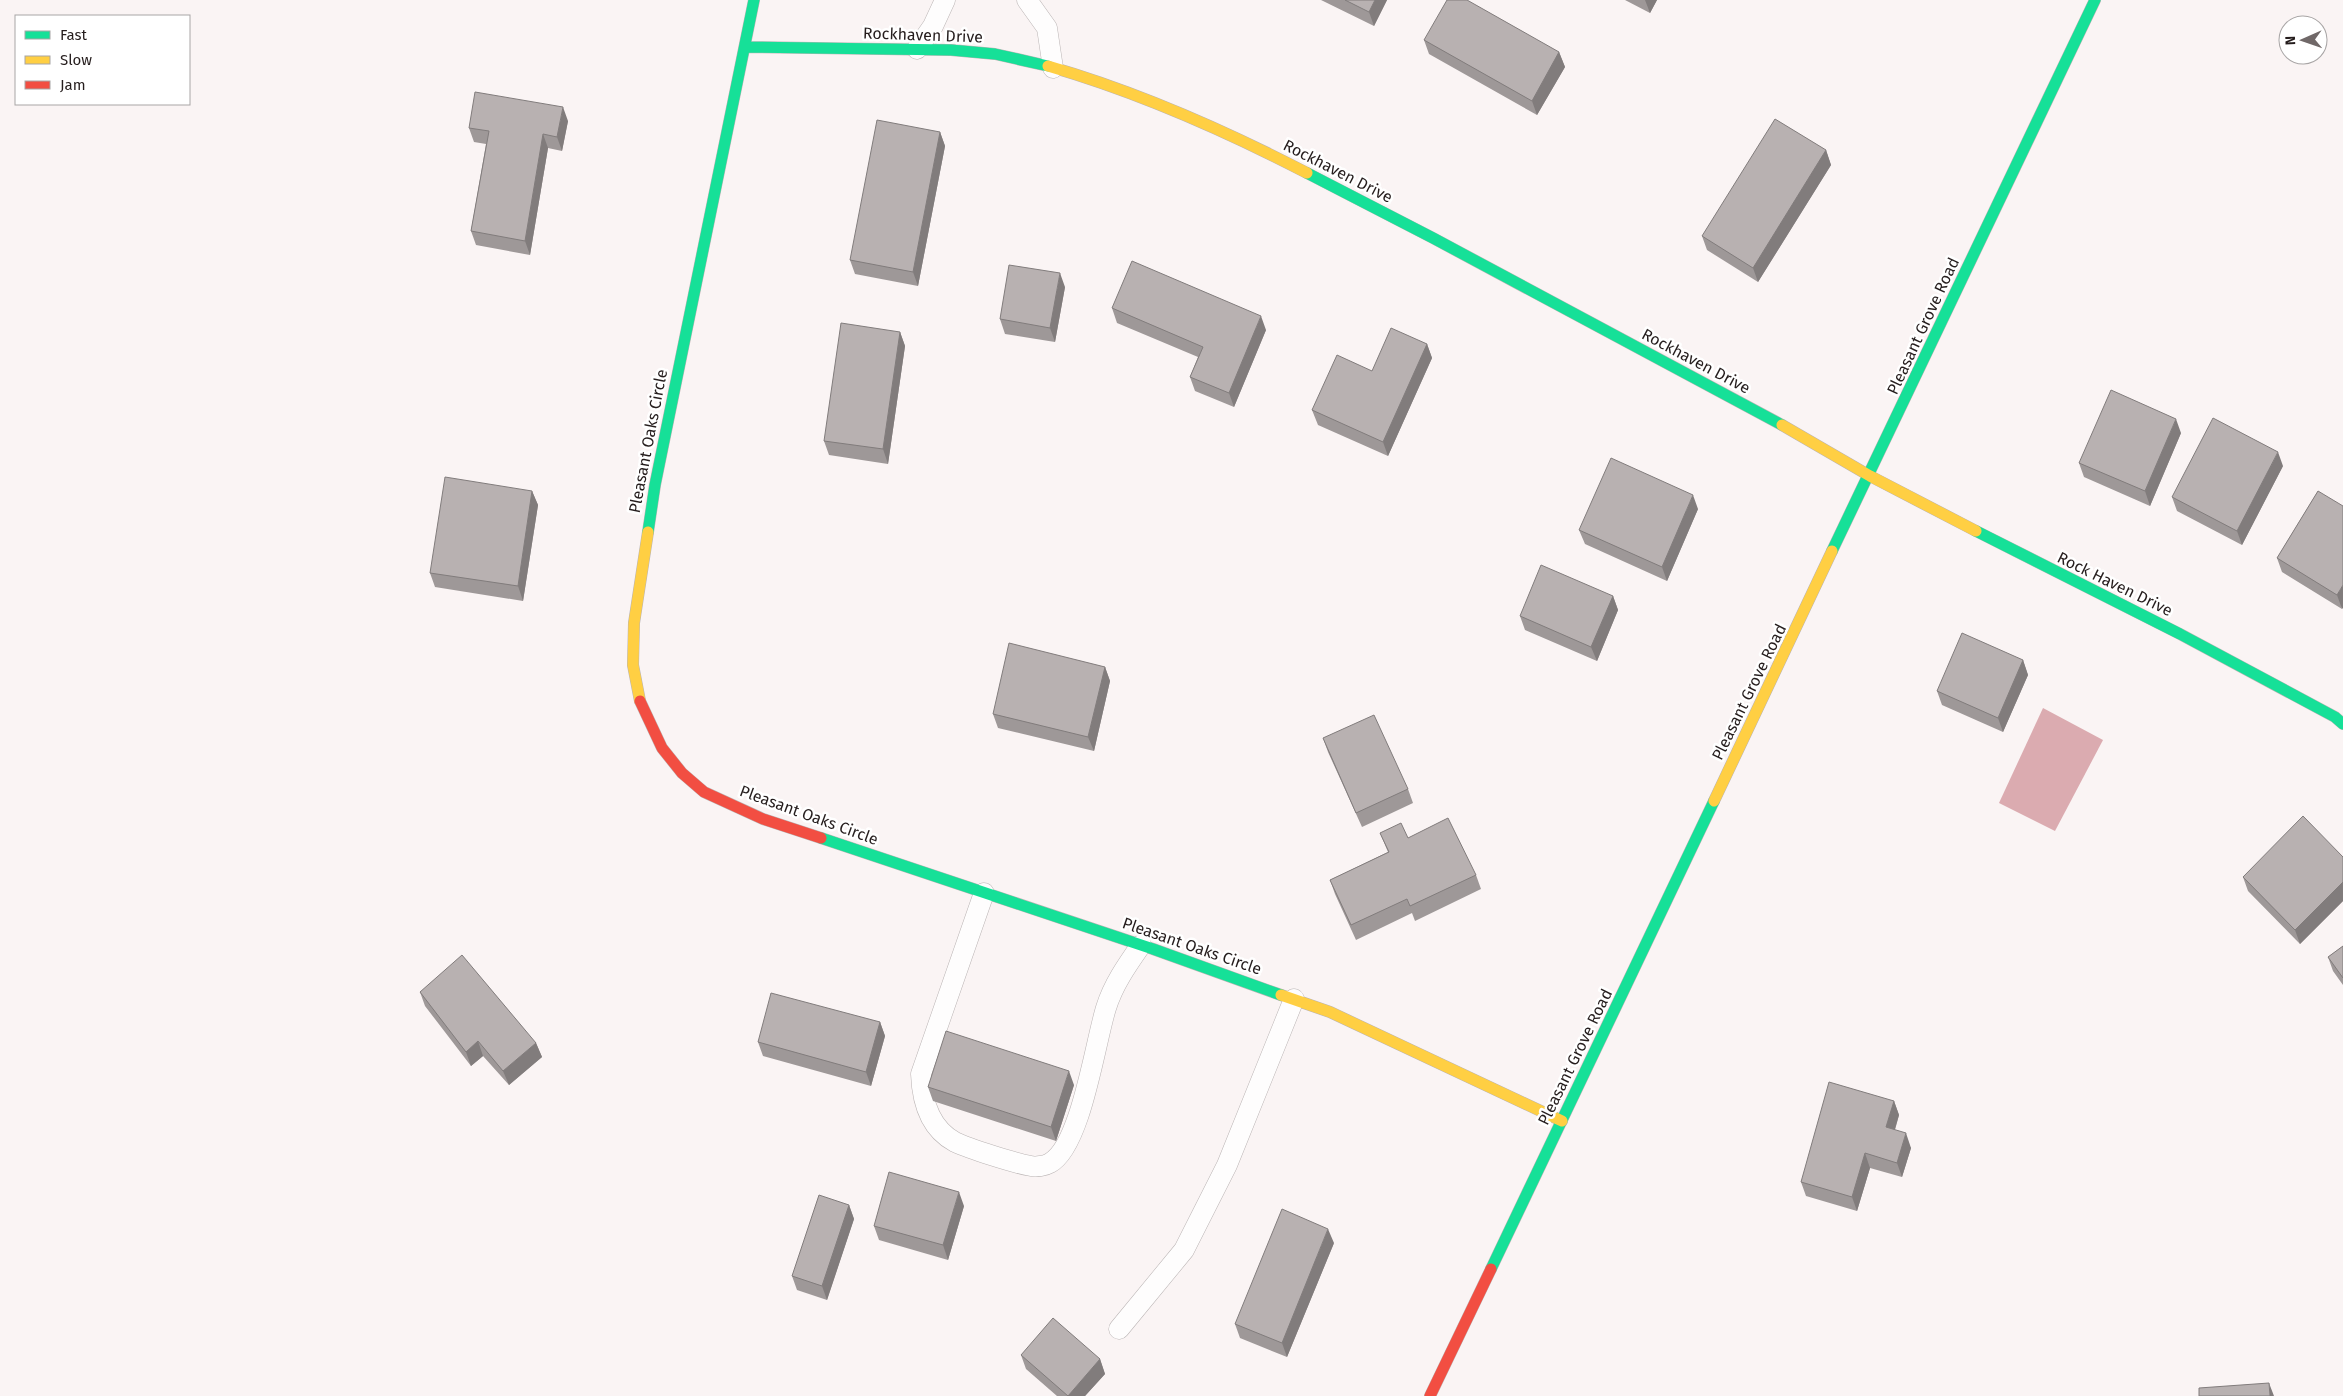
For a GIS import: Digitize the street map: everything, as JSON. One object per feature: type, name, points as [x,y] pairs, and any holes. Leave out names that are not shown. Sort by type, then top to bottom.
[{"type":"street","name":"Pleasant Oaks Circle","points":[[754,0],[655,485],[634,624],[633,666],[640,702],[662,748],[682,773],[704,792],[763,819],[1141,945],[1330,1012],[1562,1121]]},
{"type":"street","name":"Pleasant Grove Road","points":[[1430,1396],[1870,476],[2095,0]]},
{"type":"street","name":"Rockhaven Drive","points":[[745,47],[917,49],[995,54],[1053,68],[1146,99],[1266,152],[1434,238],[1530,292],[1792,430],[1870,476]]},
{"type":"street","name":"Rock Haven Drive","points":[[1870,476],[2056,573],[2206,648],[2336,717],[2343,724]]},
{"type":"lane","points":[[917,49],[933,26],[945,0]]},
{"type":"lane","points":[[1027,0],[1047,28],[1053,68]]},
{"type":"lane","points":[[984,893],[921,1074],[922,1095],[930,1118],[946,1137],[961,1145],[1032,1166],[1050,1163],[1062,1151],[1074,1132],[1106,1007],[1123,970],[1141,945]]},
{"type":"lane","points":[[1119,1330],[1184,1250],[1227,1165],[1294,999]]},
{"type":"shaded area","points":[[2043,708],[2103,740],[2055,831],[1999,803]]},
{"type":"building","points":[[1345,0],[1375,0],[1369,12]]},
{"type":"building","points":[[1447,0],[1467,0],[1559,52],[1532,101],[1424,40]]},
{"type":"building","points":[[475,92],[563,107],[557,137],[543,134],[525,241],[471,231],[489,131],[469,128]]},
{"type":"building","points":[[1775,119],[1826,150],[1753,268],[1702,236]]},
{"type":"building","points":[[877,120],[940,132],[913,272],[850,260]]},
{"type":"building","points":[[1132,261],[1261,316],[1229,393],[1190,377],[1203,347],[1112,308]]},
{"type":"building","points":[[1009,265],[1060,273],[1050,328],[1000,319]]},
{"type":"building","points":[[841,323],[900,332],[883,449],[824,441]]},
{"type":"building","points":[[1391,328],[1427,344],[1383,442],[1312,410],[1337,355],[1372,371]]},
{"type":"building","points":[[2111,390],[2176,419],[2145,491],[2079,463]]},
{"type":"building","points":[[2213,418],[2278,452],[2237,531],[2172,497]]},
{"type":"building","points":[[1611,458],[1693,495],[1662,567],[1579,530]]},
{"type":"building","points":[[445,477],[532,491],[518,586],[430,573]]},
{"type":"building","points":[[2318,491],[2343,506],[2343,585],[2337,595],[2277,558]]},
{"type":"building","points":[[1541,565],[1613,596],[1591,647],[1520,616]]},
{"type":"building","points":[[1962,633],[2023,660],[1998,718],[1937,691]]},
{"type":"building","points":[[1009,643],[1105,667],[1088,737],[993,714]]},
{"type":"building","points":[[1374,715],[1408,789],[1356,813],[1323,738]]},
{"type":"building","points":[[2303,816],[2343,857],[2343,882],[2295,930],[2243,877]]},
{"type":"building","points":[[1448,818],[1476,875],[1410,906],[1407,899],[1351,925],[1330,880],[1389,852],[1380,833],[1401,823],[1408,838]]},
{"type":"building","points":[[2343,946],[2343,978],[2328,957]]},
{"type":"building","points":[[462,955],[536,1043],[503,1071],[478,1041],[466,1052],[420,992]]},
{"type":"building","points":[[771,993],[880,1022],[866,1072],[758,1042]]},
{"type":"building","points":[[946,1031],[1069,1071],[1051,1127],[928,1087]]},
{"type":"building","points":[[1829,1082],[1894,1101],[1886,1127],[1906,1133],[1897,1163],[1865,1153],[1852,1197],[1801,1182]]},
{"type":"building","points":[[889,1172],[959,1192],[943,1245],[874,1226]]},
{"type":"building","points":[[819,1195],[849,1205],[822,1286],[792,1276]]},
{"type":"building","points":[[1282,1209],[1328,1229],[1282,1343],[1235,1324]]},
{"type":"building","points":[[1053,1318],[1100,1359],[1068,1396],[1021,1355]]},
{"type":"building","points":[[2269,1383],[2270,1396],[2199,1396],[2199,1388]]},
{"type":"traffic: fast","points":[[648,532],[655,485],[754,0]]},
{"type":"traffic: fast","points":[[1832,551],[2095,0]]},
{"type":"traffic: fast","points":[[745,47],[951,50],[995,54],[1048,66]]},
{"type":"traffic: fast","points":[[1307,173],[1433,238],[1782,425]]},
{"type":"traffic: fast","points":[[1976,531],[2180,634],[2335,717],[2343,724]]},
{"type":"traffic: fast","points":[[1491,1269],[1714,801]]},
{"type":"traffic: fast","points":[[821,838],[1153,949],[1281,995]]},
{"type":"traffic: slow","points":[[1048,66],[1082,76],[1180,113],[1307,173]]},
{"type":"traffic: slow","points":[[1782,425],[1870,476],[1976,531]]},
{"type":"traffic: slow","points":[[640,701],[633,665],[634,623],[648,532]]},
{"type":"traffic: slow","points":[[1714,801],[1832,551]]},
{"type":"traffic: slow","points":[[1281,995],[1330,1012],[1562,1121]]},
{"type":"traffic: jam","points":[[640,701],[662,748],[682,773],[704,792],[763,819],[821,838]]},
{"type":"traffic: jam","points":[[1430,1396],[1491,1269]]}]
